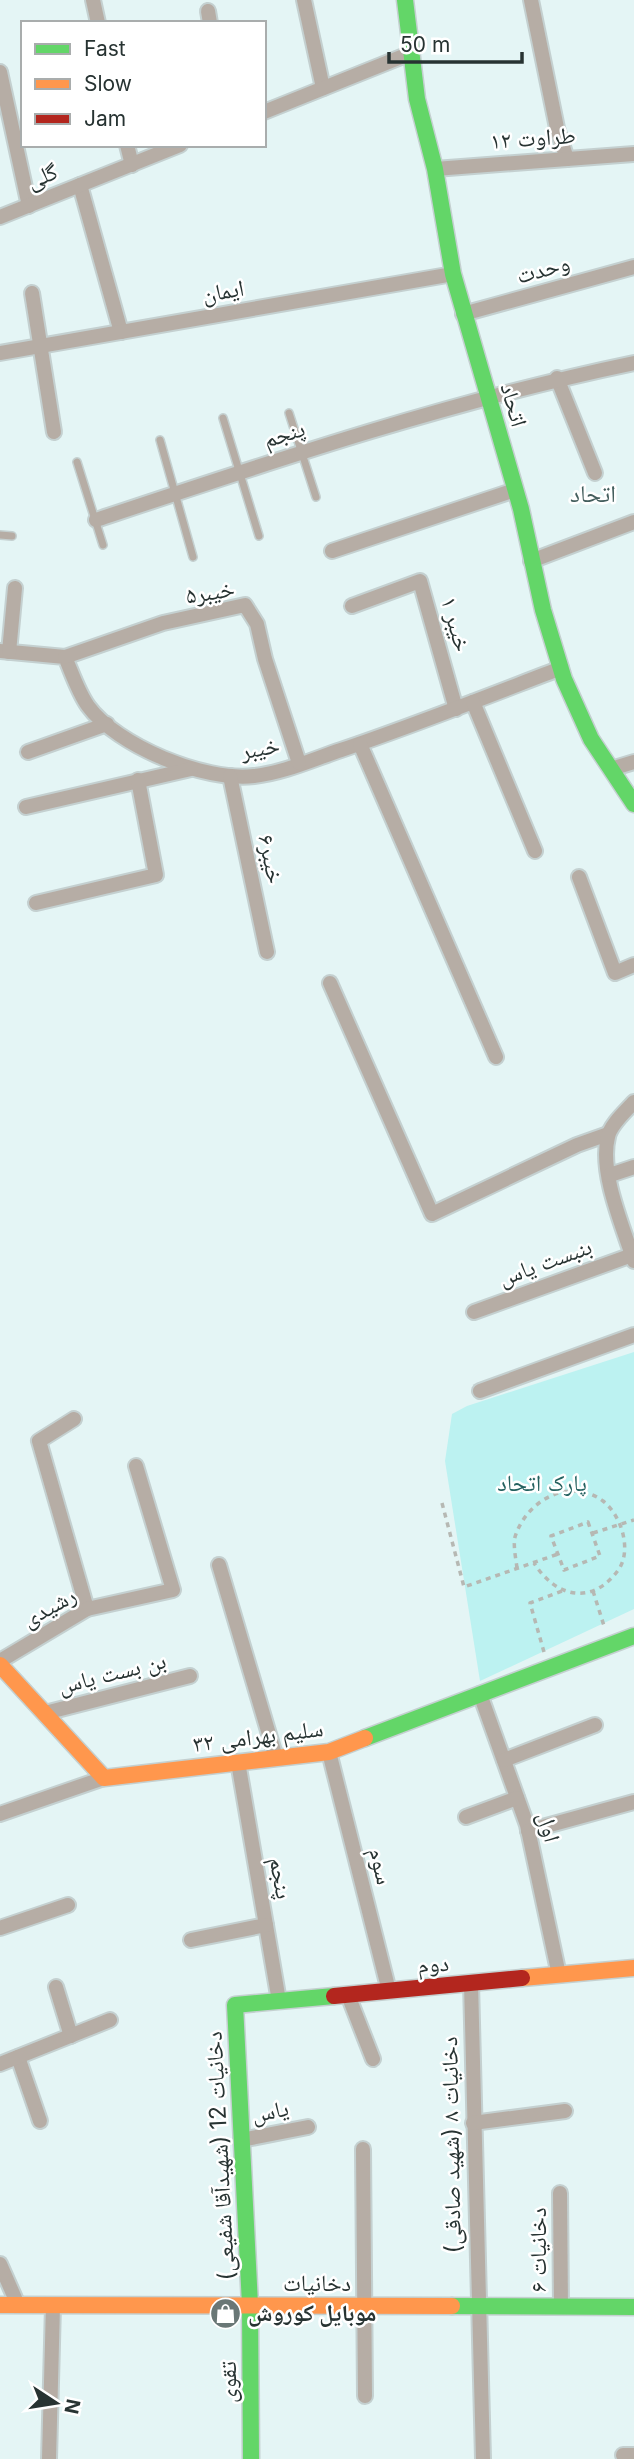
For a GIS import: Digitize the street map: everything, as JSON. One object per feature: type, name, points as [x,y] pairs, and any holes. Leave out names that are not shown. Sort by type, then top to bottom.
[{"type":"street","points":[[93,0],[98,21]]},
{"type":"street","points":[[304,0],[323,88]]},
{"type":"street","name":"اتحاد","points":[[405,0],[416,99],[435,169],[453,274],[515,490],[531,561],[561,668],[591,739],[634,804]]},
{"type":"street","points":[[531,0],[557,128],[567,159]]},
{"type":"street","points":[[266,110],[411,53]]},
{"type":"street","points":[[0,72],[29,206]]},
{"type":"street","points":[[128,147],[132,165]]},
{"type":"street","name":"گلی","points":[[0,217],[175,147]]},
{"type":"street","name":"طراوت ۱۲","points":[[435,169],[634,154]]},
{"type":"street","points":[[80,185],[121,332]]},
{"type":"street","name":"وحدت","points":[[463,314],[634,267]]},
{"type":"street","name":"ایمان","points":[[0,354],[453,274]]},
{"type":"street","points":[[33,293],[54,432]]},
{"type":"street","name":"پنجم","points":[[96,520],[301,452],[557,379],[634,363]]},
{"type":"street","points":[[557,379],[595,472]]},
{"type":"street","points":[[332,551],[515,490]]},
{"type":"street","points":[[531,561],[634,522]]},
{"type":"street","name":"خیبر ۱","points":[[352,606],[420,581],[456,709]]},
{"type":"street","points":[[15,588],[5,652],[65,657]]},
{"type":"street","name":"خیبر۵","points":[[65,657],[163,624],[245,605],[257,624],[299,763]]},
{"type":"street","name":"خیبر","points":[[65,657],[88,706],[116,733],[191,769],[230,776],[255,776],[360,744],[561,668]]},
{"type":"street","points":[[473,702],[535,851]]},
{"type":"street","points":[[28,752],[107,724]]},
{"type":"street","points":[[360,744],[496,1057]]},
{"type":"street","points":[[611,769],[634,762]]},
{"type":"street","points":[[26,807],[191,769]]},
{"type":"street","name":"خیبر۶","points":[[230,776],[267,952]]},
{"type":"street","points":[[36,902],[156,875],[138,780]]},
{"type":"street","points":[[579,877],[615,973],[634,965]]},
{"type":"street","points":[[330,983],[432,1214],[577,1145],[608,1134],[634,1102]]},
{"type":"street","points":[[608,1134],[606,1155],[616,1209],[633,1258]]},
{"type":"street","points":[[610,1175],[634,1167]]},
{"type":"street","name":"بنبست یاس","points":[[474,1312],[633,1258]]},
{"type":"street","points":[[480,1391],[634,1335]]},
{"type":"street","points":[[74,1419],[39,1441],[87,1609]]},
{"type":"street","name":"رشیدی","points":[[0,1663],[87,1609],[173,1591],[136,1466]]},
{"type":"street","points":[[219,1565],[276,1758]]},
{"type":"street","name":"سلیم بهرامی ۳۲","points":[[104,1778],[329,1752],[634,1636]]},
{"type":"street","points":[[0,1663],[104,1778],[0,1814]]},
{"type":"street","name":"بن بست یاس","points":[[45,1713],[190,1676]]},
{"type":"street","name":"اول","points":[[480,1694],[528,1831],[559,1975]]},
{"type":"street","points":[[504,1760],[595,1725]]},
{"type":"street","name":"سوم","points":[[329,1752],[388,1991]]},
{"type":"street","name":"پنجم","points":[[238,1762],[279,2001]]},
{"type":"street","points":[[466,1818],[517,1798]]},
{"type":"street","points":[[528,1831],[634,1802]]},
{"type":"street","points":[[0,1928],[68,1905]]},
{"type":"street","points":[[191,1940],[266,1925]]},
{"type":"street","name":"دوم","points":[[235,2005],[634,1968]]},
{"type":"street","name":"دخانیات ۸ (شهید صادقی)","points":[[471,1983],[477,2306],[484,2459]]},
{"type":"street","points":[[56,1987],[71,2036]]},
{"type":"street","points":[[348,1995],[373,2059]]},
{"type":"street","name":"دخانیات 12 (شهیدآقا شفیعی)","points":[[235,2005],[250,2305]]},
{"type":"street","points":[[0,2064],[110,2020]]},
{"type":"street","points":[[18,2057],[40,2121]]},
{"type":"street","points":[[473,2123],[565,2112]]},
{"type":"street","name":"یاس","points":[[241,2140],[308,2127]]},
{"type":"street","points":[[363,2149],[365,2396]]},
{"type":"street","name":"دخانیات ۶","points":[[560,2193],[561,2307]]},
{"type":"street","points":[[0,2264],[18,2305]]},
{"type":"street","name":"دخانیات","points":[[0,2305],[634,2307]]},
{"type":"street","points":[[49,2459],[53,2305]]},
{"type":"street","name":"تقوی","points":[[250,2305],[251,2459]]},
{"type":"lane","points":[[289,413],[316,497]]},
{"type":"lane","points":[[223,418],[259,536]]},
{"type":"lane","points":[[160,440],[193,557]]},
{"type":"lane","points":[[77,462],[103,545]]},
{"type":"lane","points":[[0,535],[12,536]]},
{"type":"path","points":[[517,1568],[514,1540],[525,1513],[548,1495],[577,1491],[604,1502],[620,1525],[625,1544],[622,1564],[611,1580],[593,1591],[562,1591],[545,1580],[534,1563]]},
{"type":"path","points":[[442,1503],[464,1587],[558,1554]]},
{"type":"path","points":[[592,1534],[634,1520]]},
{"type":"path","points":[[587,1522],[592,1534],[600,1556],[564,1570],[551,1536],[587,1522]]},
{"type":"path","points":[[549,1669],[530,1603],[562,1591]]},
{"type":"path","points":[[593,1591],[610,1645]]},
{"type":"green space","name":"پارک اتحاد","points":[[634,1352],[634,1609],[480,1681],[445,1461],[452,1414],[467,1406]]},
{"type":"traffic: fast","points":[[405,0],[417,99],[435,169],[453,274],[521,509],[543,610],[564,679],[591,739],[634,804]]},
{"type":"traffic: fast","points":[[365,1738],[634,1636]]},
{"type":"traffic: fast","points":[[251,2459],[250,2305],[235,2005],[334,1996]]},
{"type":"traffic: fast","points":[[452,2306],[634,2307]]},
{"type":"traffic: slow","points":[[0,1665],[104,1778],[329,1752],[365,1738]]},
{"type":"traffic: slow","points":[[522,1978],[634,1968]]},
{"type":"traffic: slow","points":[[0,2305],[452,2306]]},
{"type":"traffic: jam","points":[[334,1996],[522,1978]]},
{"type":"place","name":"موبایل کوروش","points":[[225,2313]]},
{"type":"district","name":"اتحاد","points":[[593,493]]}]
